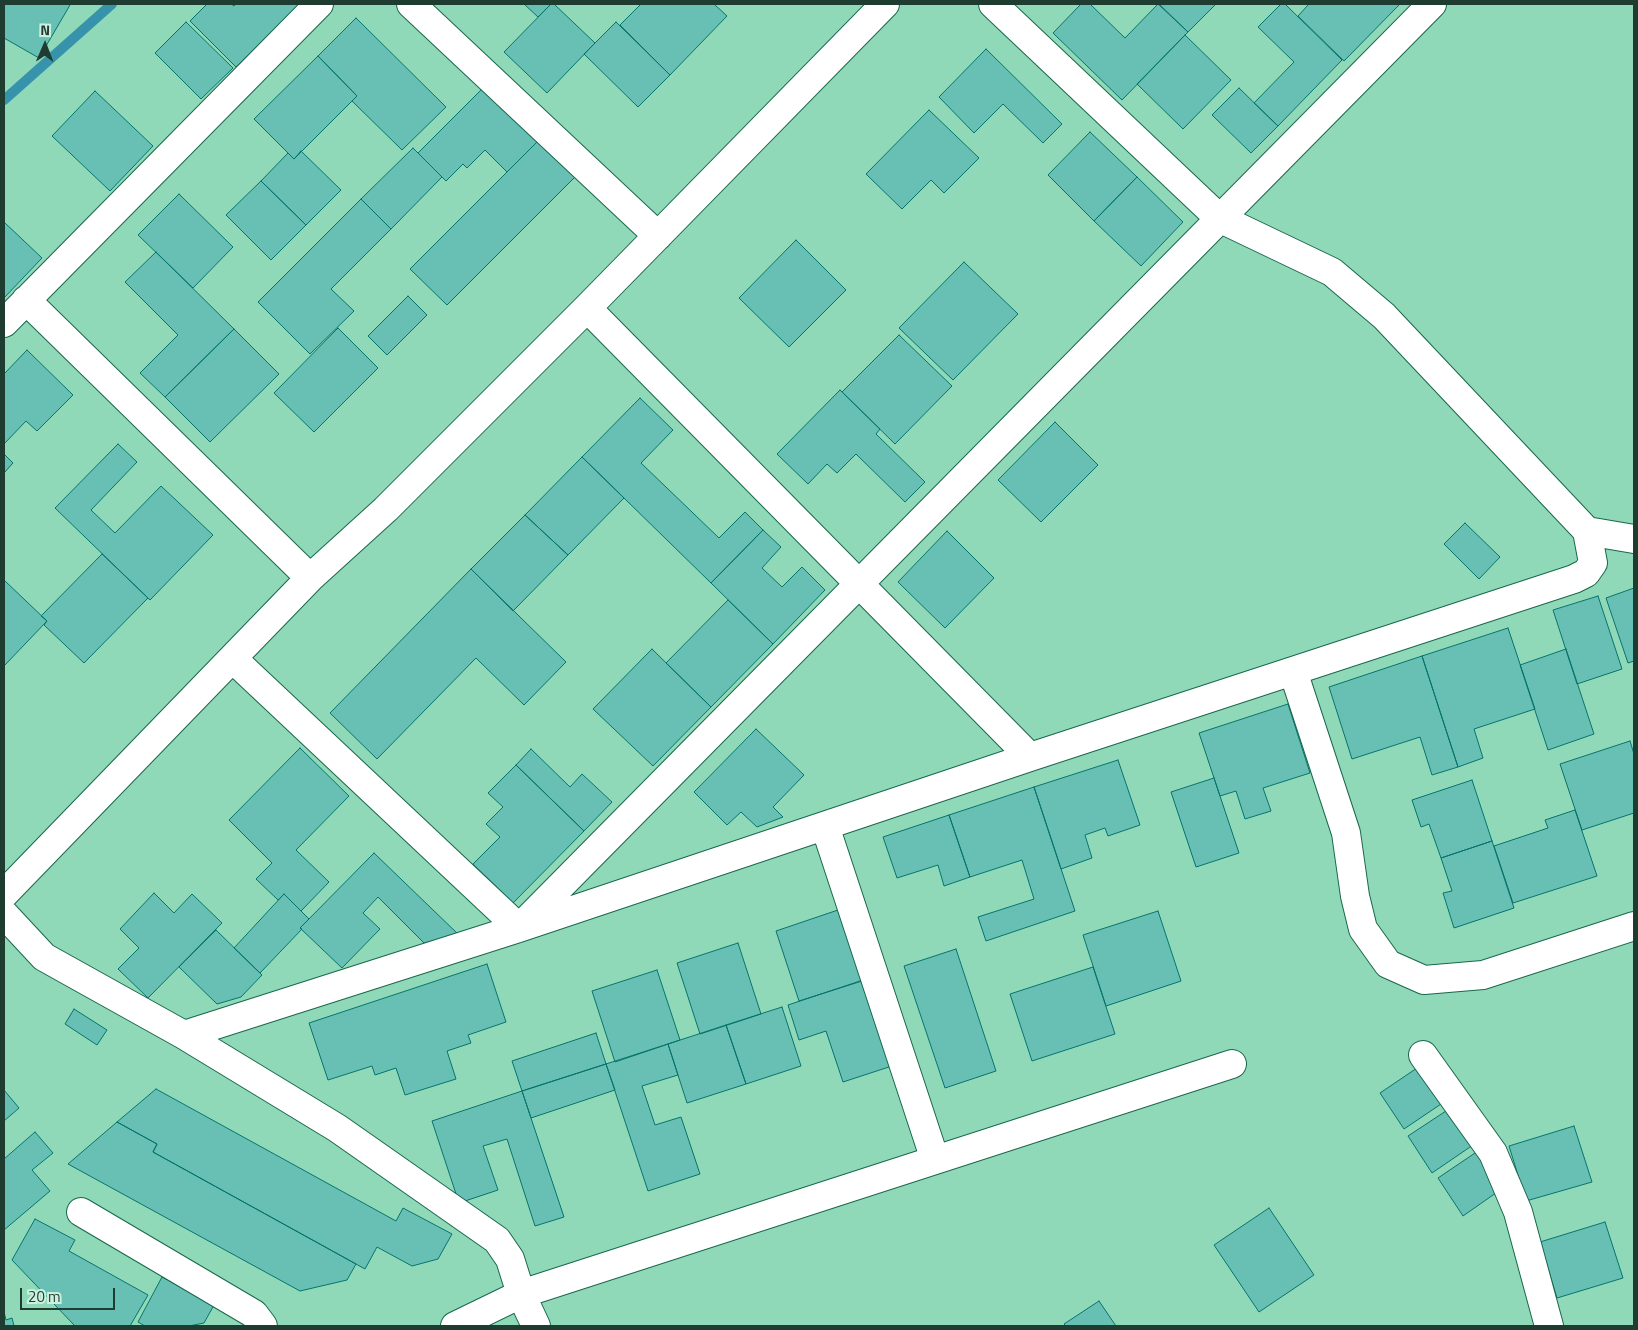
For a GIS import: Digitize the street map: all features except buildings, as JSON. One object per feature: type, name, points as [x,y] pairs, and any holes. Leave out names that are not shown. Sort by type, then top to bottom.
[{"type":"street","points":[[4,323],[319,4]]},
{"type":"street","points":[[411,4],[658,236]]},
{"type":"street","points":[[4,894],[310,578],[386,509],[587,308],[885,4]]},
{"type":"street","points":[[184,1035],[519,928],[1030,757],[1574,579],[1586,573],[1593,563],[1587,531],[1384,316],[1332,272],[1219,218],[993,4]]},
{"type":"street","points":[[519,928],[1432,4]]},
{"type":"street","points":[[26,300],[310,578]]},
{"type":"street","points":[[587,308],[1030,757]]},
{"type":"street","points":[[1587,531],[1634,539]]},
{"type":"street","points":[[232,659],[519,928]]},
{"type":"street","points":[[1293,672],[1346,833],[1355,896],[1363,929],[1388,964],[1424,980],[1484,975],[1634,926]]},
{"type":"street","points":[[825,826],[935,1160]]},
{"type":"street","points":[[4,914],[44,957],[184,1035],[337,1128],[497,1240],[510,1259],[521,1294],[536,1326]]},
{"type":"street","points":[[1423,1055],[1493,1153],[1518,1212],[1549,1326]]},
{"type":"street","points":[[455,1326],[521,1294],[1232,1064]]},
{"type":"street","points":[[81,1212],[254,1314],[262,1326]]},
{"type":"waterway","points":[[4,100],[112,4]]}]
